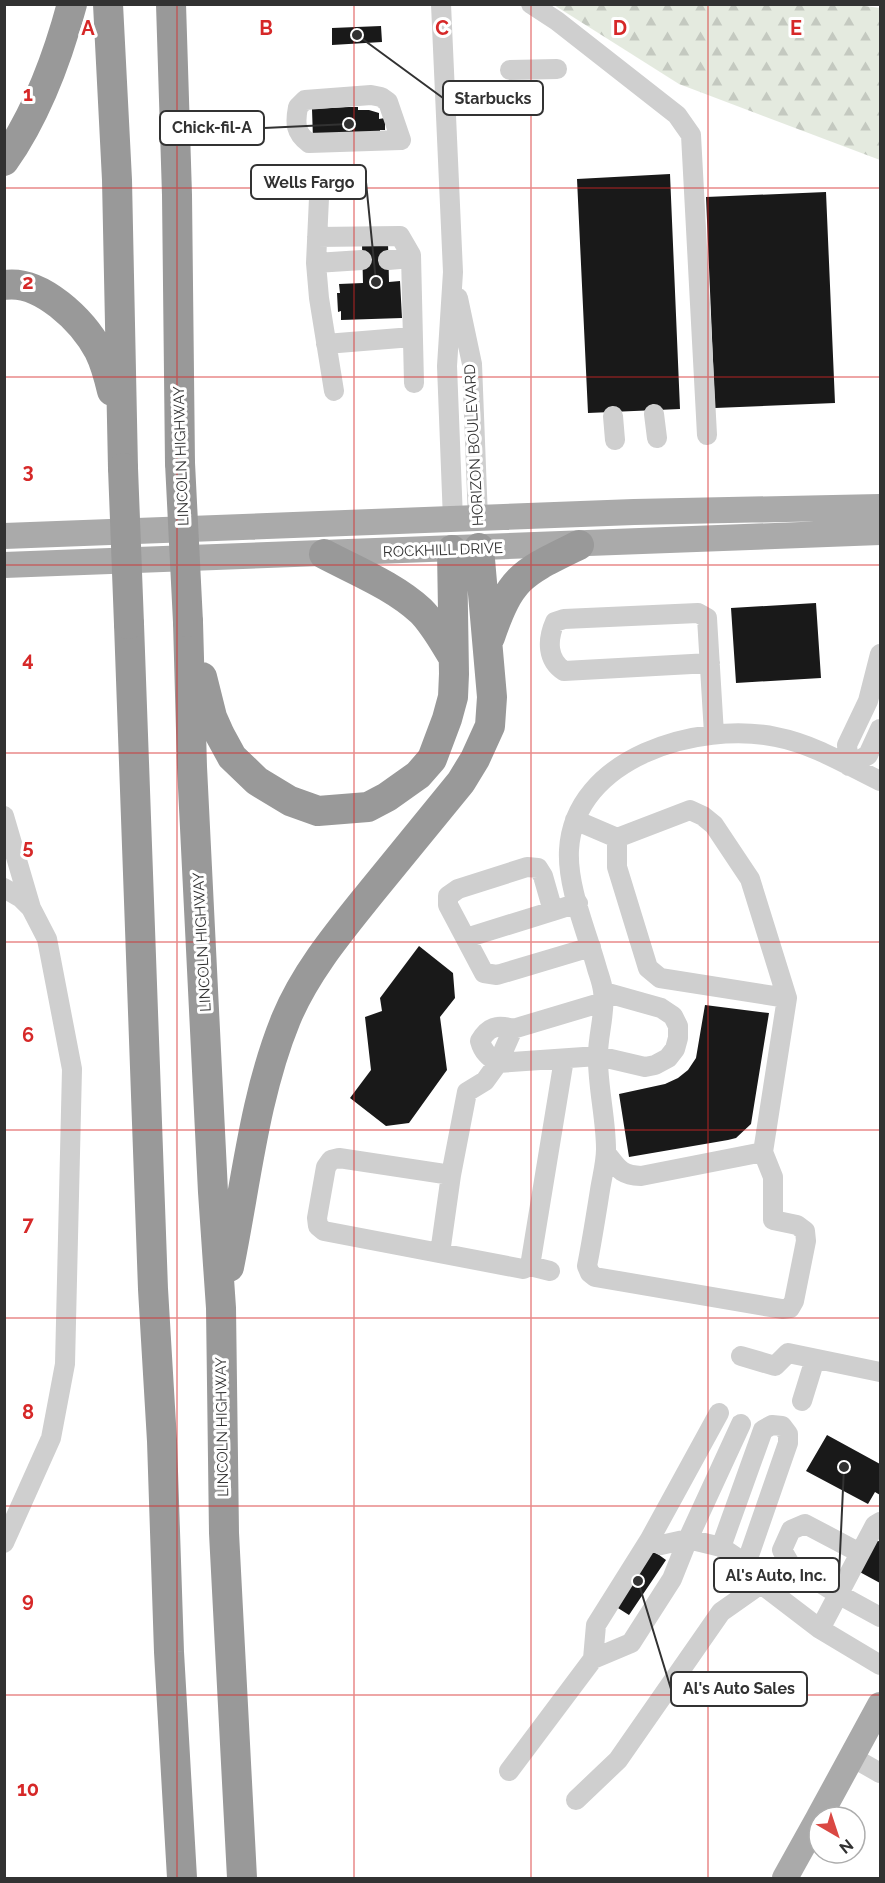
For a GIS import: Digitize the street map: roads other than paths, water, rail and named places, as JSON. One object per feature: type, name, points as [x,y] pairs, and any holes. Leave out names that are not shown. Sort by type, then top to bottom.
[{"type":"highway","points":[[4,161],[26,125],[46,84],[72,4]]},
{"type":"highway","points":[[108,4],[117,180],[122,438],[153,1289],[162,1441],[169,1652],[182,1878]]},
{"type":"highway","name":"LINCOLN HIGHWAY","points":[[171,4],[177,195],[180,463],[192,767],[221,1308],[224,1533],[242,1878]]},
{"type":"highway","points":[[4,285],[10,284],[38,290],[73,316],[99,351],[110,381],[122,438]]},
{"type":"highway","points":[[489,640],[501,606],[517,581],[541,564],[579,545]]},
{"type":"highway","points":[[188,622],[212,717],[232,757],[271,791],[301,806],[318,811],[368,807],[387,797],[418,775],[432,759],[453,697],[453,657],[466,549]]},
{"type":"highway","points":[[221,1308],[261,1100],[286,1019],[331,942],[461,782],[475,759],[490,726],[492,697],[489,640],[481,583],[466,549]]},
{"type":"highway","points":[[324,554],[384,585],[422,612],[436,629],[453,657]]},
{"type":"main road","name":"ROCKHILL DRIVE","points":[[4,536],[880,507]]},
{"type":"main road","name":"HORIZON BOULEVARD","points":[[465,519],[466,549]]},
{"type":"main road","name":"ROCKHILL DRIVE","points":[[4,566],[880,532]]},
{"type":"main road","points":[[826,1805],[880,1705]]},
{"type":"main road","points":[[785,1878],[807,1839]]},
{"type":"street","name":"HORIZON BOULEVARD","points":[[441,4],[453,272],[472,364],[465,519]]},
{"type":"street","points":[[531,4],[557,21],[677,115],[691,135],[707,435]]},
{"type":"street","points":[[510,70],[557,69]]},
{"type":"street","points":[[371,95],[381,97],[388,102],[401,140],[309,143],[301,137],[297,130],[298,107],[305,100],[371,95]]},
{"type":"street","points":[[319,198],[316,263],[319,298],[334,392]]},
{"type":"street","points":[[317,237],[400,236],[411,255],[414,383]]},
{"type":"street","points":[[388,260],[411,258]]},
{"type":"street","points":[[316,263],[362,260]]},
{"type":"street","points":[[326,344],[412,337]]},
{"type":"street","points":[[654,414],[657,438]]},
{"type":"street","points":[[613,416],[615,440]]},
{"type":"street","points":[[710,663],[564,671],[556,666],[551,658],[550,633],[555,622],[564,619],[698,613],[707,618],[710,663],[714,734]]},
{"type":"street","points":[[849,766],[847,745],[868,701],[880,654]]},
{"type":"street","points":[[849,766],[868,755],[880,729]]},
{"type":"street","points":[[575,820],[617,838],[690,810],[703,816],[714,825],[750,879],[787,998],[763,1152],[773,1177],[773,1220],[797,1225],[805,1231],[806,1241],[794,1301],[790,1308],[782,1309],[595,1277],[590,1273],[587,1266],[606,1153],[606,1126],[598,1056],[603,997],[578,903],[570,867],[569,850],[575,820],[581,807],[595,787],[622,765],[667,745],[714,734],[756,734],[776,737],[813,748],[880,781]]},
{"type":"street","points":[[4,816],[31,908],[47,939],[72,1069],[65,1364],[51,1438],[4,1543]]},
{"type":"street","points":[[617,838],[617,867],[648,968],[660,978],[787,998]]},
{"type":"street","points":[[554,911],[543,876],[538,868],[527,867],[458,889],[448,896],[448,904],[484,973],[497,975],[591,947]]},
{"type":"street","points":[[4,888],[31,908]]},
{"type":"street","points":[[466,938],[578,903]]},
{"type":"street","points":[[603,997],[662,1008],[673,1016],[678,1026],[678,1038],[675,1049],[668,1058],[645,1067],[598,1056],[498,1063],[489,1058],[482,1049],[480,1041],[485,1033],[494,1027],[502,1025],[513,1029],[603,997]]},
{"type":"street","points":[[530,1266],[564,1059]]},
{"type":"street","points":[[440,1253],[451,1175],[467,1092],[485,1081],[498,1063]]},
{"type":"street","points":[[606,1153],[620,1171],[640,1176],[763,1152]]},
{"type":"street","points":[[451,1175],[339,1158],[331,1160],[326,1167],[317,1218],[318,1226],[324,1231],[523,1269],[530,1266],[550,1271]]},
{"type":"street","points":[[741,1356],[775,1366],[788,1353],[880,1372]]},
{"type":"street","points":[[802,1401],[815,1359]]},
{"type":"street","points":[[593,1659],[596,1624],[651,1539],[719,1413]]},
{"type":"street","points":[[509,1771],[593,1659],[631,1643],[672,1579],[741,1424]]},
{"type":"street","points":[[721,1547],[763,1430],[772,1425],[782,1426],[788,1434],[788,1443],[746,1564]]},
{"type":"street","points":[[820,1629],[875,1525],[880,1522]]},
{"type":"street","points":[[860,1553],[805,1524],[791,1530],[782,1550],[790,1564],[880,1617]]},
{"type":"street","points":[[651,1539],[661,1545],[688,1539],[721,1547],[746,1564],[761,1584],[820,1629],[880,1665]]},
{"type":"street","points":[[576,1800],[618,1760],[721,1612],[761,1584]]},
{"type":"street","points":[[852,1757],[880,1773]]},
{"type":"place","name":"Starbucks","points":[[357,35]]},
{"type":"place","name":"Chick-fil-A","points":[[349,124]]},
{"type":"place","name":"Wells Fargo","points":[[376,282]]},
{"type":"place","name":"Al's Auto, Inc.","points":[[844,1467]]},
{"type":"place","name":"Al's Auto Sales","points":[[638,1581]]}]
